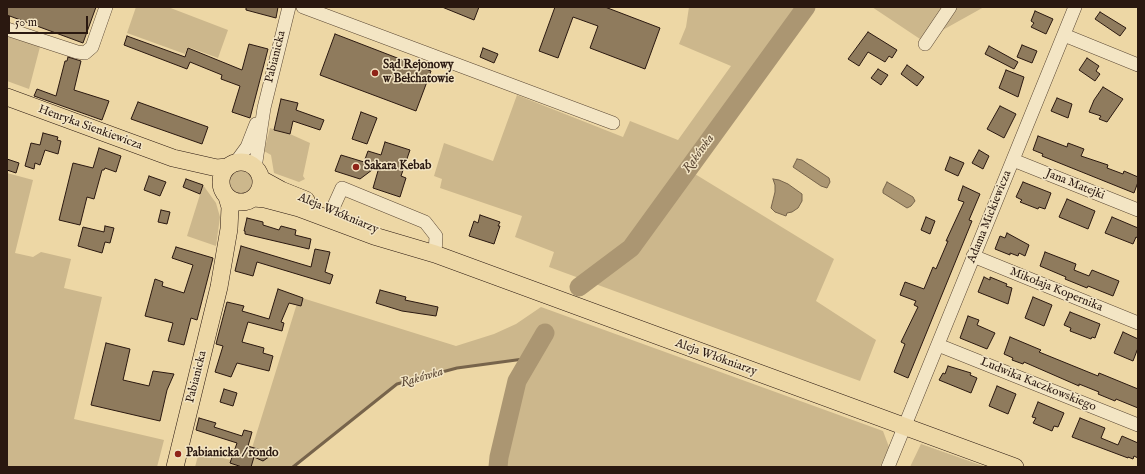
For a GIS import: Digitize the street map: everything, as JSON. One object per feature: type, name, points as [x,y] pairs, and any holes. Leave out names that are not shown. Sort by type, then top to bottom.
[{"type":"main road","name":"Henryka Sienkiewicza","points":[[7,97],[173,158],[217,168],[232,164]]},
{"type":"main road","name":"Henryka Sienkiewicza","points":[[173,158],[214,180],[224,192]]},
{"type":"main road","points":[[244,162],[258,173],[259,192],[251,200],[240,203],[224,192],[222,174],[232,164],[244,162]]},
{"type":"main road","name":"Aleja Włókniarzy","points":[[258,173],[281,190],[374,236],[435,254],[1016,467]]},
{"type":"main road","name":"Pabianicka","points":[[219,287],[229,229],[230,207],[224,192]]},
{"type":"main road","name":"Aleja Włókniarzy","points":[[251,200],[276,202],[330,215]]},
{"type":"main road","name":"Pabianicka","points":[[175,467],[219,287],[244,208],[251,200]]},
{"type":"street","points":[[7,29],[77,52],[85,53],[92,47],[106,7]]},
{"type":"street","name":"Pabianicka","points":[[258,173],[264,108],[289,7]]},
{"type":"street","points":[[303,7],[613,122]]},
{"type":"street","points":[[925,44],[950,7]]},
{"type":"street","name":"Adama Mickiewicza","points":[[888,467],[1075,7]]},
{"type":"street","points":[[1064,35],[1138,66]]},
{"type":"street","name":"Pabianicka","points":[[232,164],[247,147],[264,108]]},
{"type":"street","name":"Jana Matejki","points":[[1013,160],[1138,210]]},
{"type":"street","points":[[330,215],[342,188],[426,222],[436,236],[435,254]]},
{"type":"street","name":"Mikołaja Kopernika","points":[[973,256],[1138,323]]},
{"type":"street","name":"Ludwika Kaczkowskiego","points":[[938,345],[1138,425]]},
{"type":"shaded area","points":[[136,7],[168,7],[228,30],[218,58],[188,47],[185,54],[127,33]]},
{"type":"shaded area","points":[[689,7],[809,7],[690,171],[834,259],[816,301],[876,340],[860,381],[549,267],[554,252],[515,237],[522,216],[440,188],[442,179],[434,176],[444,143],[493,161],[517,95],[623,137],[630,121],[678,140],[731,66],[679,44],[686,27]]},
{"type":"shaded area","points":[[872,7],[984,7],[923,41]]},
{"type":"shaded area","points":[[7,34],[41,43],[29,89],[7,81]]},
{"type":"shaded area","points":[[270,128],[290,134],[310,143],[303,176],[305,179],[299,182],[274,173],[271,155],[264,151]]},
{"type":"shaded area","points":[[797,159],[802,160],[829,178],[830,182],[827,188],[821,186],[793,167]]},
{"type":"shaded area","points":[[240,170],[248,174],[252,182],[248,190],[240,194],[232,190],[228,182],[232,174]]},
{"type":"shaded area","points":[[7,173],[33,180],[15,253],[33,257],[41,252],[71,259],[64,288],[102,297],[74,419],[164,440],[157,467],[7,467]]},
{"type":"shaded area","points":[[773,179],[788,184],[802,194],[802,201],[798,208],[787,213],[786,216],[775,212],[771,208],[775,192]]},
{"type":"shaded area","points":[[887,182],[913,197],[915,201],[911,206],[907,208],[883,193]]},
{"type":"shaded area","points":[[203,185],[216,203],[220,217],[216,246],[187,236]]},
{"type":"shaded area","points":[[299,297],[456,346],[494,334],[516,324],[541,307],[883,431],[889,447],[880,467],[498,467],[517,381],[531,359],[457,368],[397,384],[293,467],[195,467],[199,452],[247,464]]},
{"type":"shaded area","points":[[921,444],[986,467],[910,467]]},
{"type":"building","points":[[7,7],[96,7],[83,43],[7,15]]},
{"type":"building","points":[[246,7],[278,7],[276,18],[246,10]]},
{"type":"building","points":[[442,7],[479,7],[474,20]]},
{"type":"building","points":[[555,7],[605,7],[660,28],[645,69],[590,48],[598,26],[573,17],[558,58],[539,51]]},
{"type":"building","points":[[1035,11],[1053,19],[1046,34],[1031,27],[1034,23],[1031,21]]},
{"type":"building","points":[[1100,12],[1126,28],[1120,36],[1095,19]]},
{"type":"building","points":[[868,32],[897,50],[892,58],[889,56],[885,62],[868,52],[859,66],[848,59]]},
{"type":"building","name":"Sąd Rejonowy w Bełchatowie","points":[[335,34],[431,71],[416,111],[320,75]]},
{"type":"building","points":[[127,36],[185,57],[188,48],[242,70],[249,44],[268,49],[250,118],[232,112],[240,86],[221,79],[222,75],[190,62],[187,69],[124,45]]},
{"type":"building","points":[[1022,45],[1037,51],[1032,63],[1017,57]]},
{"type":"building","points":[[989,46],[1018,62],[1014,69],[985,54]]},
{"type":"building","points":[[483,48],[498,54],[494,63],[480,57]]},
{"type":"building","points":[[68,57],[81,61],[74,90],[109,101],[102,120],[34,96],[37,89],[56,96],[65,61],[67,61]]},
{"type":"building","points":[[1087,58],[1099,66],[1096,71],[1100,74],[1095,81],[1079,70]]},
{"type":"building","points":[[907,65],[924,77],[917,86],[901,74]]},
{"type":"building","points":[[878,69],[888,75],[881,85],[871,78]]},
{"type":"building","points":[[1006,70],[1024,77],[1018,97],[999,88]]},
{"type":"building","points":[[1103,87],[1123,99],[1107,122],[1099,119],[1101,116],[1089,112],[1094,100]]},
{"type":"building","points":[[1057,98],[1072,104],[1068,118],[1051,111]]},
{"type":"building","points":[[281,99],[298,103],[296,110],[324,120],[320,130],[293,121],[290,134],[274,130]]},
{"type":"building","points":[[138,102],[208,127],[202,144],[131,119]]},
{"type":"building","points":[[1000,106],[1016,114],[1004,138],[987,129]]},
{"type":"building","points":[[361,112],[377,118],[367,144],[352,139]]},
{"type":"building","points":[[43,133],[58,137],[57,140],[61,141],[58,154],[45,150],[40,165],[35,163],[34,169],[25,166],[31,143],[40,145]]},
{"type":"building","points":[[1038,136],[1067,147],[1068,143],[1084,149],[1081,156],[1108,165],[1107,168],[1123,174],[1124,171],[1138,177],[1138,182],[1134,193],[1042,156],[1043,154],[1033,150]]},
{"type":"building","points":[[385,142],[410,150],[401,176],[406,178],[400,197],[373,188],[380,164],[360,179],[335,171],[341,155],[364,162],[368,151],[381,155]]},
{"type":"building","points":[[99,148],[121,156],[116,172],[105,168],[102,170],[94,199],[87,197],[80,225],[59,220],[73,163],[93,168]]},
{"type":"building","points":[[979,150],[989,156],[983,169],[972,163]]},
{"type":"building","points":[[950,157],[964,163],[958,176],[945,170]]},
{"type":"building","points":[[7,159],[19,163],[16,173],[7,170]]},
{"type":"building","points":[[149,176],[166,182],[160,196],[144,190]]},
{"type":"building","points":[[186,179],[203,185],[200,194],[183,187]]},
{"type":"building","points":[[1023,182],[1051,193],[1045,209],[1039,207],[1038,209],[1020,202],[1022,200],[1016,197]]},
{"type":"building","points":[[963,186],[980,194],[969,220],[972,221],[908,378],[894,372],[905,344],[901,342],[918,307],[914,305],[916,301],[900,295],[905,282],[924,289],[933,267],[936,269],[948,241],[946,241],[964,202],[958,200]]},
{"type":"building","points":[[1067,199],[1095,211],[1088,229],[1059,217]]},
{"type":"building","points":[[161,210],[170,212],[167,224],[158,222]]},
{"type":"building","points":[[480,215],[500,222],[494,244],[469,236],[474,221],[478,223]]},
{"type":"building","points":[[926,217],[935,221],[930,234],[921,230]]},
{"type":"building","points":[[1112,217],[1138,228],[1138,238],[1136,237],[1133,244],[1105,233]]},
{"type":"building","points":[[247,218],[263,222],[263,225],[279,230],[281,226],[296,230],[295,235],[311,239],[309,249],[245,234],[244,231]]},
{"type":"building","points":[[105,226],[114,228],[110,243],[105,242],[102,253],[78,246],[83,227],[104,232]]},
{"type":"building","points":[[1007,233],[1029,245],[1025,256],[1019,253],[1018,256],[1010,253],[1010,255],[995,249],[1000,236],[1005,238]]},
{"type":"building","points":[[241,246],[311,267],[315,249],[330,252],[325,272],[333,275],[330,284],[257,262],[253,276],[235,271]]},
{"type":"building","points":[[176,247],[213,258],[197,320],[191,318],[184,345],[168,341],[173,323],[145,316],[155,279],[163,282],[162,286],[184,293],[193,265],[172,258]]},
{"type":"building","points":[[1045,252],[1076,264],[1074,270],[1089,276],[1092,270],[1119,281],[1113,296],[1065,279],[1066,277],[1040,266]]},
{"type":"building","points":[[984,277],[990,280],[990,277],[1007,284],[1006,286],[1012,288],[1008,304],[978,292]]},
{"type":"building","points":[[278,289],[303,298],[301,306],[289,303],[281,322],[284,323],[282,331],[248,322],[242,342],[264,348],[263,353],[273,356],[269,371],[237,363],[231,377],[215,372],[223,346],[216,344],[227,302],[244,306],[242,311],[269,319]]},
{"type":"building","points":[[380,290],[406,297],[405,300],[438,307],[436,316],[402,311],[376,303]]},
{"type":"building","points":[[1033,297],[1052,305],[1044,326],[1025,318]]},
{"type":"building","points":[[1070,312],[1100,324],[1095,338],[1092,337],[1091,339],[1070,331],[1071,328],[1064,325]]},
{"type":"building","points":[[968,316],[979,320],[977,325],[995,333],[987,349],[960,338]]},
{"type":"building","points":[[1123,332],[1138,339],[1138,348],[1133,361],[1114,353]]},
{"type":"building","points":[[1010,337],[1041,350],[1039,352],[1098,376],[1099,373],[1138,389],[1138,408],[1116,399],[1115,401],[1098,394],[1099,392],[1079,384],[1079,386],[1024,362],[1023,364],[1012,360],[1013,358],[1004,354]]},
{"type":"building","points":[[106,343],[130,349],[123,380],[149,386],[153,371],[174,374],[167,390],[160,421],[91,405]]},
{"type":"building","points":[[948,366],[971,373],[970,375],[977,378],[971,393],[939,380],[943,373],[945,374]]},
{"type":"building","points":[[997,386],[1016,394],[1008,414],[989,406]]},
{"type":"building","points":[[224,389],[237,393],[233,406],[220,402]]},
{"type":"building","points":[[1038,402],[1064,413],[1058,427],[1054,426],[1052,431],[1033,423],[1036,418],[1032,417]]},
{"type":"building","points":[[199,418],[216,423],[214,427],[242,436],[244,430],[252,432],[248,446],[273,454],[263,461],[254,457],[251,467],[242,467],[230,463],[237,443],[196,430]]},
{"type":"building","points":[[1080,418],[1105,428],[1101,438],[1118,445],[1122,436],[1138,443],[1138,458],[1134,456],[1133,459],[1128,458],[1072,437]]},
{"type":"waterway","name":"Rakówka","points":[[579,287],[631,248],[806,7]]},
{"type":"waterway","name":"Rakówka","points":[[498,467],[517,381],[545,333]]},
{"type":"waterway","name":"Rakówka","points":[[293,467],[397,384],[457,368],[531,358]]},
{"type":"place","name":"Sąd Rejonowy w Bełchatowie","points":[[375,73]]},
{"type":"place","name":"Sakara Kebab","points":[[356,167]]},
{"type":"place","name":"Pabianicka / rondo","points":[[178,454]]}]
